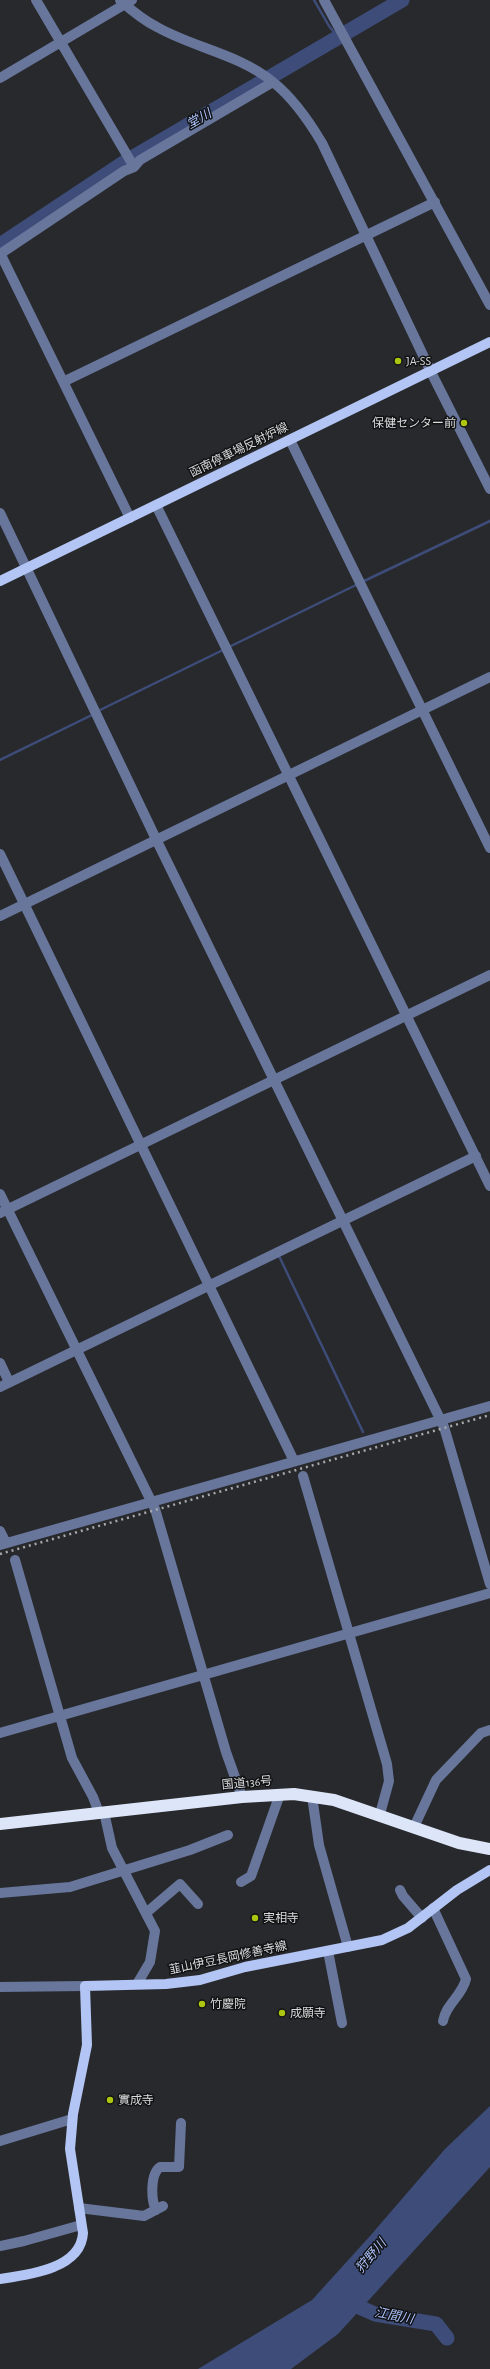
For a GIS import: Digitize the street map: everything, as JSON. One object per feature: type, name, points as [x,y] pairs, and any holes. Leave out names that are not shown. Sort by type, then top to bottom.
[{"type":"highway","name":"国道136号","points":[[0,1824],[280,1794],[312,1796],[334,1800],[380,1814],[459,1843],[490,1849]]},
{"type":"main road","name":"函南停車場反射炉線","points":[[0,581],[490,342]]},
{"type":"main road","name":"韮山伊豆長岡修善寺線","points":[[85,1986],[166,1984],[200,1980],[245,1967],[348,1947],[395,1935],[422,1918],[459,1888],[490,1870]]},
{"type":"main road","points":[[0,2279],[48,2269],[70,2257],[81,2246],[81,2225],[70,2149],[72,2119],[87,2044],[85,1986]]},
{"type":"street","points":[[36,0],[126,156],[134,167]]},
{"type":"street","points":[[324,0],[490,304]]},
{"type":"street","points":[[0,78],[126,1],[156,27],[213,49],[262,74],[273,82],[301,111],[319,137],[431,372],[490,489]]},
{"type":"street","points":[[130,518],[65,381],[0,254],[124,171],[134,167],[140,160],[273,82]]},
{"type":"street","points":[[65,381],[435,202]]},
{"type":"street","points":[[290,440],[490,848]]},
{"type":"street","points":[[156,505],[288,776],[408,1015],[490,1186]]},
{"type":"street","points":[[0,513],[28,568],[156,840],[441,1420],[448,1436],[490,1584]]},
{"type":"street","points":[[0,916],[490,677]]},
{"type":"street","points":[[0,854],[294,1461]]},
{"type":"street","points":[[4,1211],[490,974]]},
{"type":"street","points":[[0,1363],[5,1385],[476,1156]]},
{"type":"street","points":[[0,1194],[4,1211],[152,1502],[226,1752],[242,1797]]},
{"type":"street","points":[[0,1531],[3,1544],[490,1406]]},
{"type":"street","points":[[303,1476],[388,1774],[388,1787],[380,1814]]},
{"type":"street","points":[[15,1560],[72,1758],[102,1812],[108,1839],[155,1933],[148,1966],[137,1984]]},
{"type":"street","points":[[0,1733],[490,1593]]},
{"type":"street","points":[[414,1827],[436,1780],[481,1733],[490,1730]]},
{"type":"street","points":[[241,1882],[251,1876],[280,1794]]},
{"type":"street","points":[[312,1796],[319,1845],[348,1947]]},
{"type":"street","points":[[0,1893],[61,1889],[190,1850],[228,1835]]},
{"type":"street","points":[[146,1914],[180,1884],[198,1904]]},
{"type":"street","points":[[400,1890],[403,1896],[422,1918]]},
{"type":"street","points":[[433,1908],[466,1980],[464,1990],[448,2009],[443,2021]]},
{"type":"street","points":[[328,1951],[342,2023]]},
{"type":"street","points":[[0,1987],[85,1986]]},
{"type":"street","points":[[0,2141],[72,2119]]},
{"type":"street","points":[[79,2208],[144,2216],[160,2208],[153,2204],[155,2172],[160,2167],[179,2167],[181,2123]]},
{"type":"street","points":[[0,2246],[81,2225]]},
{"type":"water","name":"狩野川","points":[[490,2106],[490,2167],[338,2334],[291,2369],[198,2369],[312,2300],[370,2236],[445,2149]]},
{"type":"waterway","points":[[314,0],[329,26],[338,37]]},
{"type":"waterway","name":"堂川","points":[[0,245],[125,162],[402,0]]},
{"type":"waterway","points":[[362,582],[490,521]]},
{"type":"waterway","points":[[229,647],[358,584]]},
{"type":"waterway","points":[[98,711],[225,649]]},
{"type":"waterway","points":[[0,760],[94,714]]},
{"type":"waterway","points":[[279,1256],[363,1432]]},
{"type":"waterway","name":"江間川","points":[[343,2300],[375,2314],[436,2324],[447,2338]]},
{"type":"railway","points":[[0,1554],[490,1415]]},
{"type":"place","name":"JA-SS","points":[[398,361]]},
{"type":"place","name":"保健センター前","points":[[464,423]]},
{"type":"place","name":"実相寺","points":[[255,1918]]},
{"type":"place","name":"竹慶院","points":[[202,2004]]},
{"type":"place","name":"成願寺","points":[[282,2013]]},
{"type":"place","name":"實成寺","points":[[110,2100]]}]
